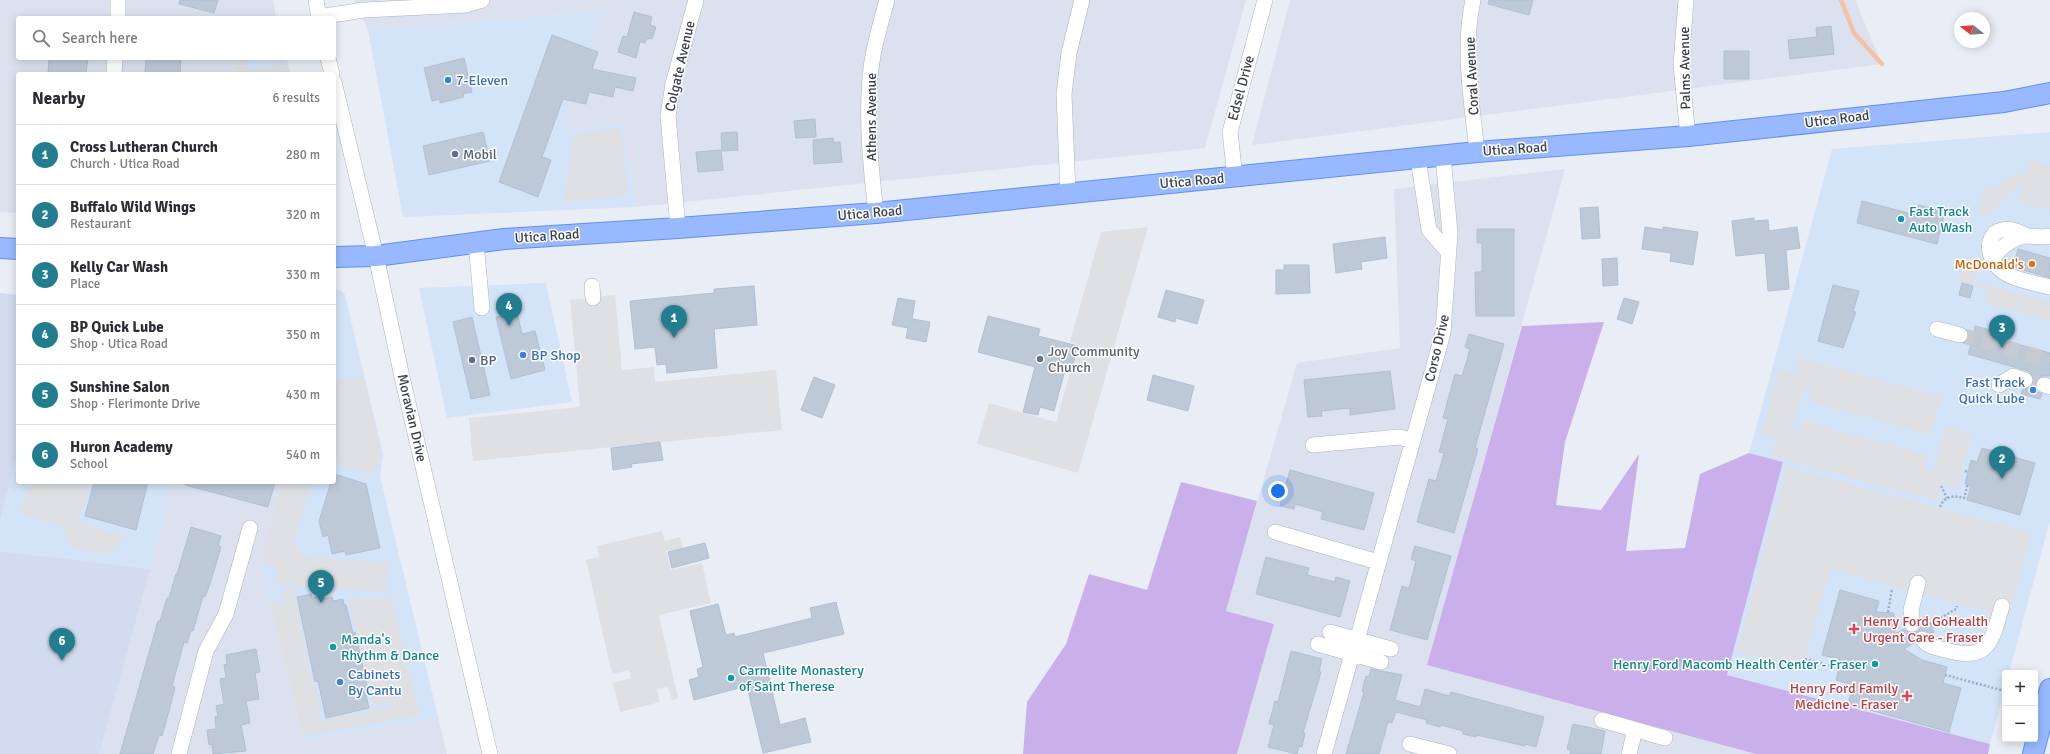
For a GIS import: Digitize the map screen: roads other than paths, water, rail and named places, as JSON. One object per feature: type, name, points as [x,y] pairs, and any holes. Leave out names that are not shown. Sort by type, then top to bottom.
[{"type":"main road","name":"Utica Road","points":[[336,257],[376,256],[476,242],[596,232],[678,228],[876,213],[1478,152],[1688,136],[2004,102],[2050,93]]},
{"type":"main road","points":[[0,248],[16,249]]},
{"type":"main road","points":[[2033,754],[2050,689]]},
{"type":"street","points":[[118,0],[118,16]]},
{"type":"street","points":[[316,0],[319,16]]},
{"type":"street","points":[[329,16],[360,10],[466,5],[482,0]]},
{"type":"street","name":"Colgate Avenue","points":[[678,228],[668,116],[673,84],[696,0]]},
{"type":"street","name":"Athens Avenue","points":[[876,213],[870,150],[869,90],[875,43],[887,0]]},
{"type":"street","points":[[1068,193],[1064,133],[1064,94],[1069,53],[1082,0]]},
{"type":"street","name":"Edsel Drive","points":[[1235,177],[1230,132],[1265,0]]},
{"type":"street","name":"Coral Avenue","points":[[1473,0],[1469,42],[1471,89],[1478,152]]},
{"type":"street","name":"Palms Avenue","points":[[1686,0],[1682,65],[1688,136]]},
{"type":"street","points":[[114,72],[115,60]]},
{"type":"street","points":[[328,60],[332,72]]},
{"type":"street","name":"Moravian Drive","points":[[336,90],[376,256],[402,378],[490,754]]},
{"type":"street","name":"Corso Drive","points":[[1357,640],[1443,333],[1450,233],[1444,156]]},
{"type":"street","points":[[1418,158],[1423,196],[1430,230],[1449,253]]},
{"type":"street","points":[[2050,236],[2039,238],[2027,236],[2016,239],[2001,249],[1992,258],[2006,273],[2050,287]]},
{"type":"street","points":[[476,242],[482,308]]},
{"type":"street","points":[[1937,329],[1960,335]]},
{"type":"street","points":[[2000,385],[2012,376],[2025,380]]},
{"type":"street","points":[[1313,445],[1399,437],[1412,441]]},
{"type":"street","points":[[179,754],[206,651],[226,614],[250,528]]},
{"type":"street","points":[[1275,532],[1378,562]]},
{"type":"street","points":[[1912,624],[1911,610],[1918,583]]},
{"type":"street","points":[[1922,639],[1929,645],[1959,654],[1970,654],[1979,651],[1987,646],[1993,638],[2002,606]]},
{"type":"street","points":[[1330,632],[1391,649]]},
{"type":"street","points":[[1318,644],[1381,662]]},
{"type":"street","points":[[1324,754],[1352,654]]},
{"type":"street","points":[[1602,720],[1665,738]]},
{"type":"street","points":[[1629,754],[1635,730]]},
{"type":"street","points":[[1410,744],[1450,754]]},
{"type":"waterway","points":[[1841,0],[1854,33],[1882,64]]},
{"type":"tunnel","points":[[1960,335],[2050,360]]},
{"type":"tunnel","points":[[2025,380],[2044,385]]},
{"type":"place","name":"7-Eleven","points":[[448,80]]},
{"type":"place","name":"Mobil","points":[[455,154]]},
{"type":"place","name":"Fast Track Auto Wash","points":[[1901,219]]},
{"type":"place","name":"McDonald's","points":[[2032,264]]},
{"type":"place","name":"BP Quick Lube","points":[[509,326]]},
{"type":"place","name":"Cross Lutheran Church","points":[[674,338]]},
{"type":"place","name":"Kelly Car Wash","points":[[2002,348]]},
{"type":"place","name":"BP Shop","points":[[523,355]]},
{"type":"place","name":"Joy Community Church","points":[[1040,359]]},
{"type":"place","name":"BP","points":[[472,360]]},
{"type":"place","name":"Fast Track Quick Lube","points":[[2033,390]]},
{"type":"place","name":"Buffalo Wild Wings","points":[[2002,479]]},
{"type":"place","name":"Sunshine Salon","points":[[321,603]]},
{"type":"place","name":"Henry Ford GoHealth Urgent Care - Fraser","points":[[1854,629]]},
{"type":"place","name":"Manda's Rhythm & Dance","points":[[333,647]]},
{"type":"place","name":"Huron Academy","points":[[62,661]]},
{"type":"place","name":"Henry Ford Macomb Health Center - Fraser","points":[[1875,664]]},
{"type":"place","name":"Carmelite Monastery of Saint Therese","points":[[731,678]]},
{"type":"place","name":"Cabinets By Cantu","points":[[340,682]]},
{"type":"place","name":"Henry Ford Family Medicine - Fraser","points":[[1907,696]]}]
